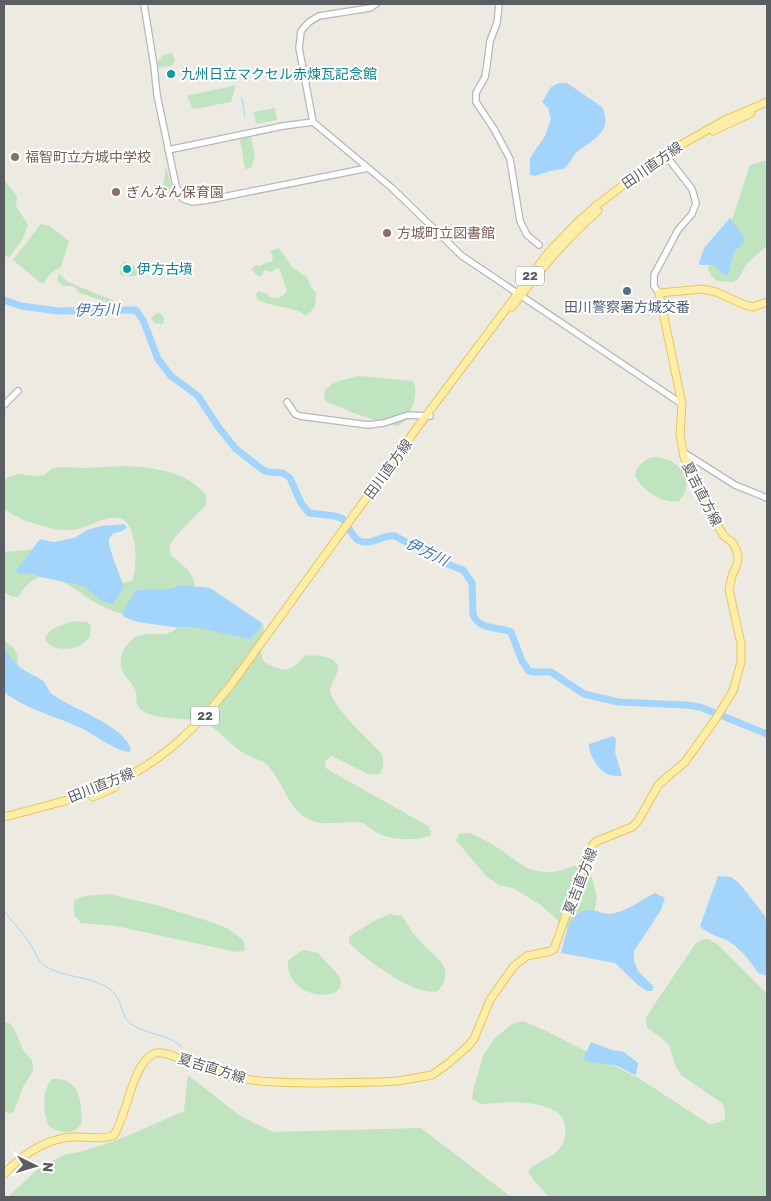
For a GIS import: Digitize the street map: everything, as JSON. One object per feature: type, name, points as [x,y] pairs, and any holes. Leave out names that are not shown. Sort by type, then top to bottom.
[{"type":"main road","name":"田川直方線","points":[[4,821],[62,806],[108,791],[155,765],[197,731],[216,710],[548,253],[578,222],[629,179],[663,155],[694,136],[735,115],[767,102]]},
{"type":"main road","name":"田川直方線","points":[[519,294],[572,235],[625,187],[667,157],[698,139],[767,106]]},
{"type":"main road","points":[[658,293],[702,289],[716,292],[753,307],[767,302]]},
{"type":"main road","name":"夏吉直方線","points":[[4,1174],[21,1157],[48,1142],[71,1137],[108,1138],[114,1135],[118,1130],[136,1075],[153,1053],[165,1052],[200,1068],[259,1082],[380,1082],[432,1075],[474,1039],[490,1000],[514,966],[528,956],[554,949],[589,850],[595,842],[632,827],[659,784],[685,762],[722,710],[735,686],[741,662],[740,644],[729,589],[738,556],[732,542],[724,536],[713,518],[684,457],[680,435],[682,404],[658,293]]},
{"type":"main road","name":"田川直方線","points":[[4,817],[86,794],[114,783],[156,759],[184,738],[230,686],[344,533]]},
{"type":"street","points":[[144,4],[154,66],[156,95],[178,191],[182,198],[192,202],[368,168]]},
{"type":"street","points":[[376,4],[370,8],[319,16],[309,22],[302,31],[299,48],[313,122],[428,221],[462,256],[682,404]]},
{"type":"street","points":[[499,4],[496,23],[490,41],[488,65],[485,77],[476,93],[476,102],[494,129],[510,159],[520,220],[527,235],[539,245]]},
{"type":"street","points":[[168,150],[313,122]]},
{"type":"street","points":[[658,293],[654,286],[654,275],[678,230],[692,214],[696,203],[692,189],[667,157]]},
{"type":"street","points":[[4,405],[18,391]]},
{"type":"street","points":[[287,402],[295,414],[300,416],[368,425],[408,416],[428,416]]},
{"type":"street","points":[[683,452],[735,485],[767,498]]},
{"type":"green space","points":[[172,53],[175,62],[173,65],[158,68],[158,61],[162,58],[161,56]]},
{"type":"green space","points":[[236,85],[231,102],[193,109],[187,96]]},
{"type":"green space","points":[[275,108],[277,120],[256,124],[254,112]]},
{"type":"green space","points":[[251,137],[255,157],[251,168],[245,169],[240,139]]},
{"type":"green space","points":[[767,161],[767,246],[746,265],[738,279],[733,282],[718,281],[712,277],[708,269],[709,264],[732,220],[750,165]]},
{"type":"green space","points":[[166,167],[174,195],[173,197],[163,187]]},
{"type":"green space","points":[[4,180],[17,196],[16,206],[28,225],[22,240],[9,258],[4,253]]},
{"type":"green space","points":[[41,224],[50,226],[69,241],[61,267],[51,273],[44,283],[41,283],[13,260]]},
{"type":"green space","points":[[279,248],[293,268],[307,277],[316,293],[315,307],[306,316],[295,310],[264,303],[258,300],[256,296],[258,291],[267,294],[269,297],[276,298],[281,297],[287,291],[280,270],[277,268],[271,272],[265,270],[259,277],[251,269],[256,265],[259,266],[272,261],[273,255],[270,251]]},
{"type":"green space","points":[[124,261],[139,268],[144,273],[133,276],[120,275],[120,266]]},
{"type":"green space","points":[[59,273],[68,282],[117,302],[113,304],[77,292],[77,289],[72,286],[63,286],[57,280]]},
{"type":"green space","points":[[158,312],[164,317],[162,324],[154,323],[151,318]]},
{"type":"green space","points":[[359,376],[412,381],[415,398],[410,413],[402,424],[397,426],[379,421],[326,401],[324,395],[330,386],[341,380]]},
{"type":"green space","points":[[652,457],[669,460],[682,470],[686,477],[687,485],[685,493],[679,501],[666,501],[653,495],[638,480],[635,475],[637,469],[643,462]]},
{"type":"green space","points":[[59,467],[143,467],[172,473],[190,481],[206,495],[205,506],[174,538],[169,546],[171,555],[192,576],[194,581],[193,592],[123,614],[91,600],[61,581],[49,576],[40,577],[32,581],[18,597],[13,597],[4,592],[4,552],[40,549],[120,583],[132,581],[136,556],[135,546],[130,528],[125,521],[119,518],[108,518],[78,529],[60,530],[29,522],[4,509],[4,479],[18,474],[44,475],[53,468]]},
{"type":"green space","points":[[237,611],[263,624],[261,653],[264,662],[286,670],[295,666],[304,656],[322,656],[335,661],[338,670],[330,690],[332,697],[343,713],[381,753],[383,764],[382,770],[378,775],[368,774],[332,756],[326,760],[325,766],[327,769],[428,826],[431,832],[430,836],[416,839],[394,838],[372,830],[362,823],[314,822],[301,815],[291,803],[268,765],[240,751],[211,726],[197,720],[156,716],[142,711],[138,706],[135,690],[121,667],[122,656],[127,645],[141,635],[171,632],[179,626],[190,612]]},
{"type":"green space","points":[[77,621],[87,622],[91,626],[90,637],[81,645],[63,649],[54,647],[47,642],[45,638],[47,634],[54,628]]},
{"type":"green space","points":[[4,641],[15,650],[18,661],[16,671],[4,674]]},
{"type":"green space","points":[[470,833],[492,844],[532,870],[553,872],[577,866],[586,867],[590,870],[597,898],[592,922],[577,930],[567,929],[541,905],[513,888],[499,885],[486,876],[456,840],[459,834]]},
{"type":"green space","points":[[109,894],[160,906],[229,929],[244,941],[245,951],[236,952],[116,926],[81,923],[74,915],[74,900],[85,896]]},
{"type":"green space","points":[[390,914],[402,916],[426,948],[442,964],[446,975],[444,983],[438,991],[429,992],[404,983],[378,967],[349,943],[351,935]]},
{"type":"green space","points":[[709,939],[718,945],[767,994],[767,1197],[549,1197],[528,1171],[555,1153],[562,1145],[566,1132],[563,1119],[552,1109],[534,1104],[514,1102],[483,1104],[472,1099],[483,1056],[495,1038],[512,1024],[523,1021],[640,1079],[709,1124],[725,1119],[723,1104],[681,1075],[675,1065],[669,1045],[647,1028],[646,1017],[696,943]]},
{"type":"green space","points":[[304,950],[318,953],[339,976],[341,985],[337,991],[328,994],[318,994],[307,991],[297,985],[290,975],[288,961]]},
{"type":"green space","points":[[4,1022],[9,1023],[14,1028],[23,1050],[32,1061],[33,1066],[33,1071],[23,1087],[14,1111],[10,1113],[4,1112]]},
{"type":"green space","points":[[188,1075],[240,1116],[273,1132],[421,1128],[511,1197],[8,1197],[41,1166],[64,1155],[84,1151],[125,1137],[184,1111]]},
{"type":"green space","points":[[52,1079],[61,1079],[68,1082],[74,1086],[77,1092],[81,1106],[82,1122],[72,1132],[58,1131],[49,1126],[47,1121],[44,1102],[48,1084]]},
{"type":"water","points":[[559,83],[567,83],[602,107],[605,116],[604,128],[596,138],[576,153],[563,169],[535,176],[530,175],[530,158],[545,136],[551,118],[548,108],[542,102],[551,87]]},
{"type":"water","points":[[730,218],[744,237],[744,242],[734,252],[728,276],[723,274],[714,265],[700,265],[699,263],[704,248]]},
{"type":"water","points":[[124,524],[127,527],[123,531],[113,533],[109,539],[112,554],[124,587],[112,604],[103,602],[84,586],[33,574],[17,574],[16,571],[40,539],[53,542],[74,538],[87,530],[101,526]]},
{"type":"water","points":[[182,585],[210,588],[262,623],[259,630],[250,639],[194,627],[173,627],[138,622],[124,617],[122,613],[136,590],[170,589]]},
{"type":"water","points":[[4,647],[12,660],[27,672],[42,680],[53,695],[109,725],[127,741],[131,750],[129,752],[123,751],[81,728],[23,704],[4,692]]},
{"type":"water","points":[[613,736],[616,739],[615,752],[622,776],[606,773],[595,762],[590,753],[589,744]]},
{"type":"water","points":[[718,876],[731,877],[739,883],[765,916],[767,924],[767,976],[758,973],[732,943],[700,926]]},
{"type":"water","points":[[655,893],[665,898],[661,910],[634,951],[634,960],[638,971],[654,987],[652,991],[647,991],[638,985],[615,963],[561,953],[569,925],[577,914],[590,910],[607,914],[615,913],[627,909]]},
{"type":"water","points":[[591,1042],[612,1050],[624,1052],[638,1063],[636,1075],[614,1065],[583,1059]]},
{"type":"waterway","points":[[242,98],[245,117]]},
{"type":"waterway","name":"伊方川","points":[[4,300],[21,306],[58,311],[136,310],[143,320],[158,359],[171,376],[198,396],[219,428],[236,449],[263,470],[283,473],[290,478],[301,503],[309,513],[335,516],[343,519],[356,539],[365,542],[387,536],[395,536],[445,563],[463,570],[472,583],[473,615],[476,620],[485,626],[511,632],[522,661],[529,671],[551,672],[584,694],[618,702],[700,707],[767,734]]},
{"type":"waterway","points":[[4,911],[26,938],[43,964],[53,970],[88,979],[105,986],[116,995],[127,1021],[137,1028],[171,1039],[182,1047]]},
{"type":"place","name":"九州日立マクセル赤煉瓦記念館","points":[[171,74]]},
{"type":"place","name":"福智町立方城中学校","points":[[15,157]]},
{"type":"place","name":"ぎんなん保育園","points":[[116,192]]},
{"type":"place","name":"方城町立図書館","points":[[387,233]]},
{"type":"place","name":"伊方古墳","points":[[127,269]]},
{"type":"place","name":"田川警察署方城交番","points":[[627,291]]}]
